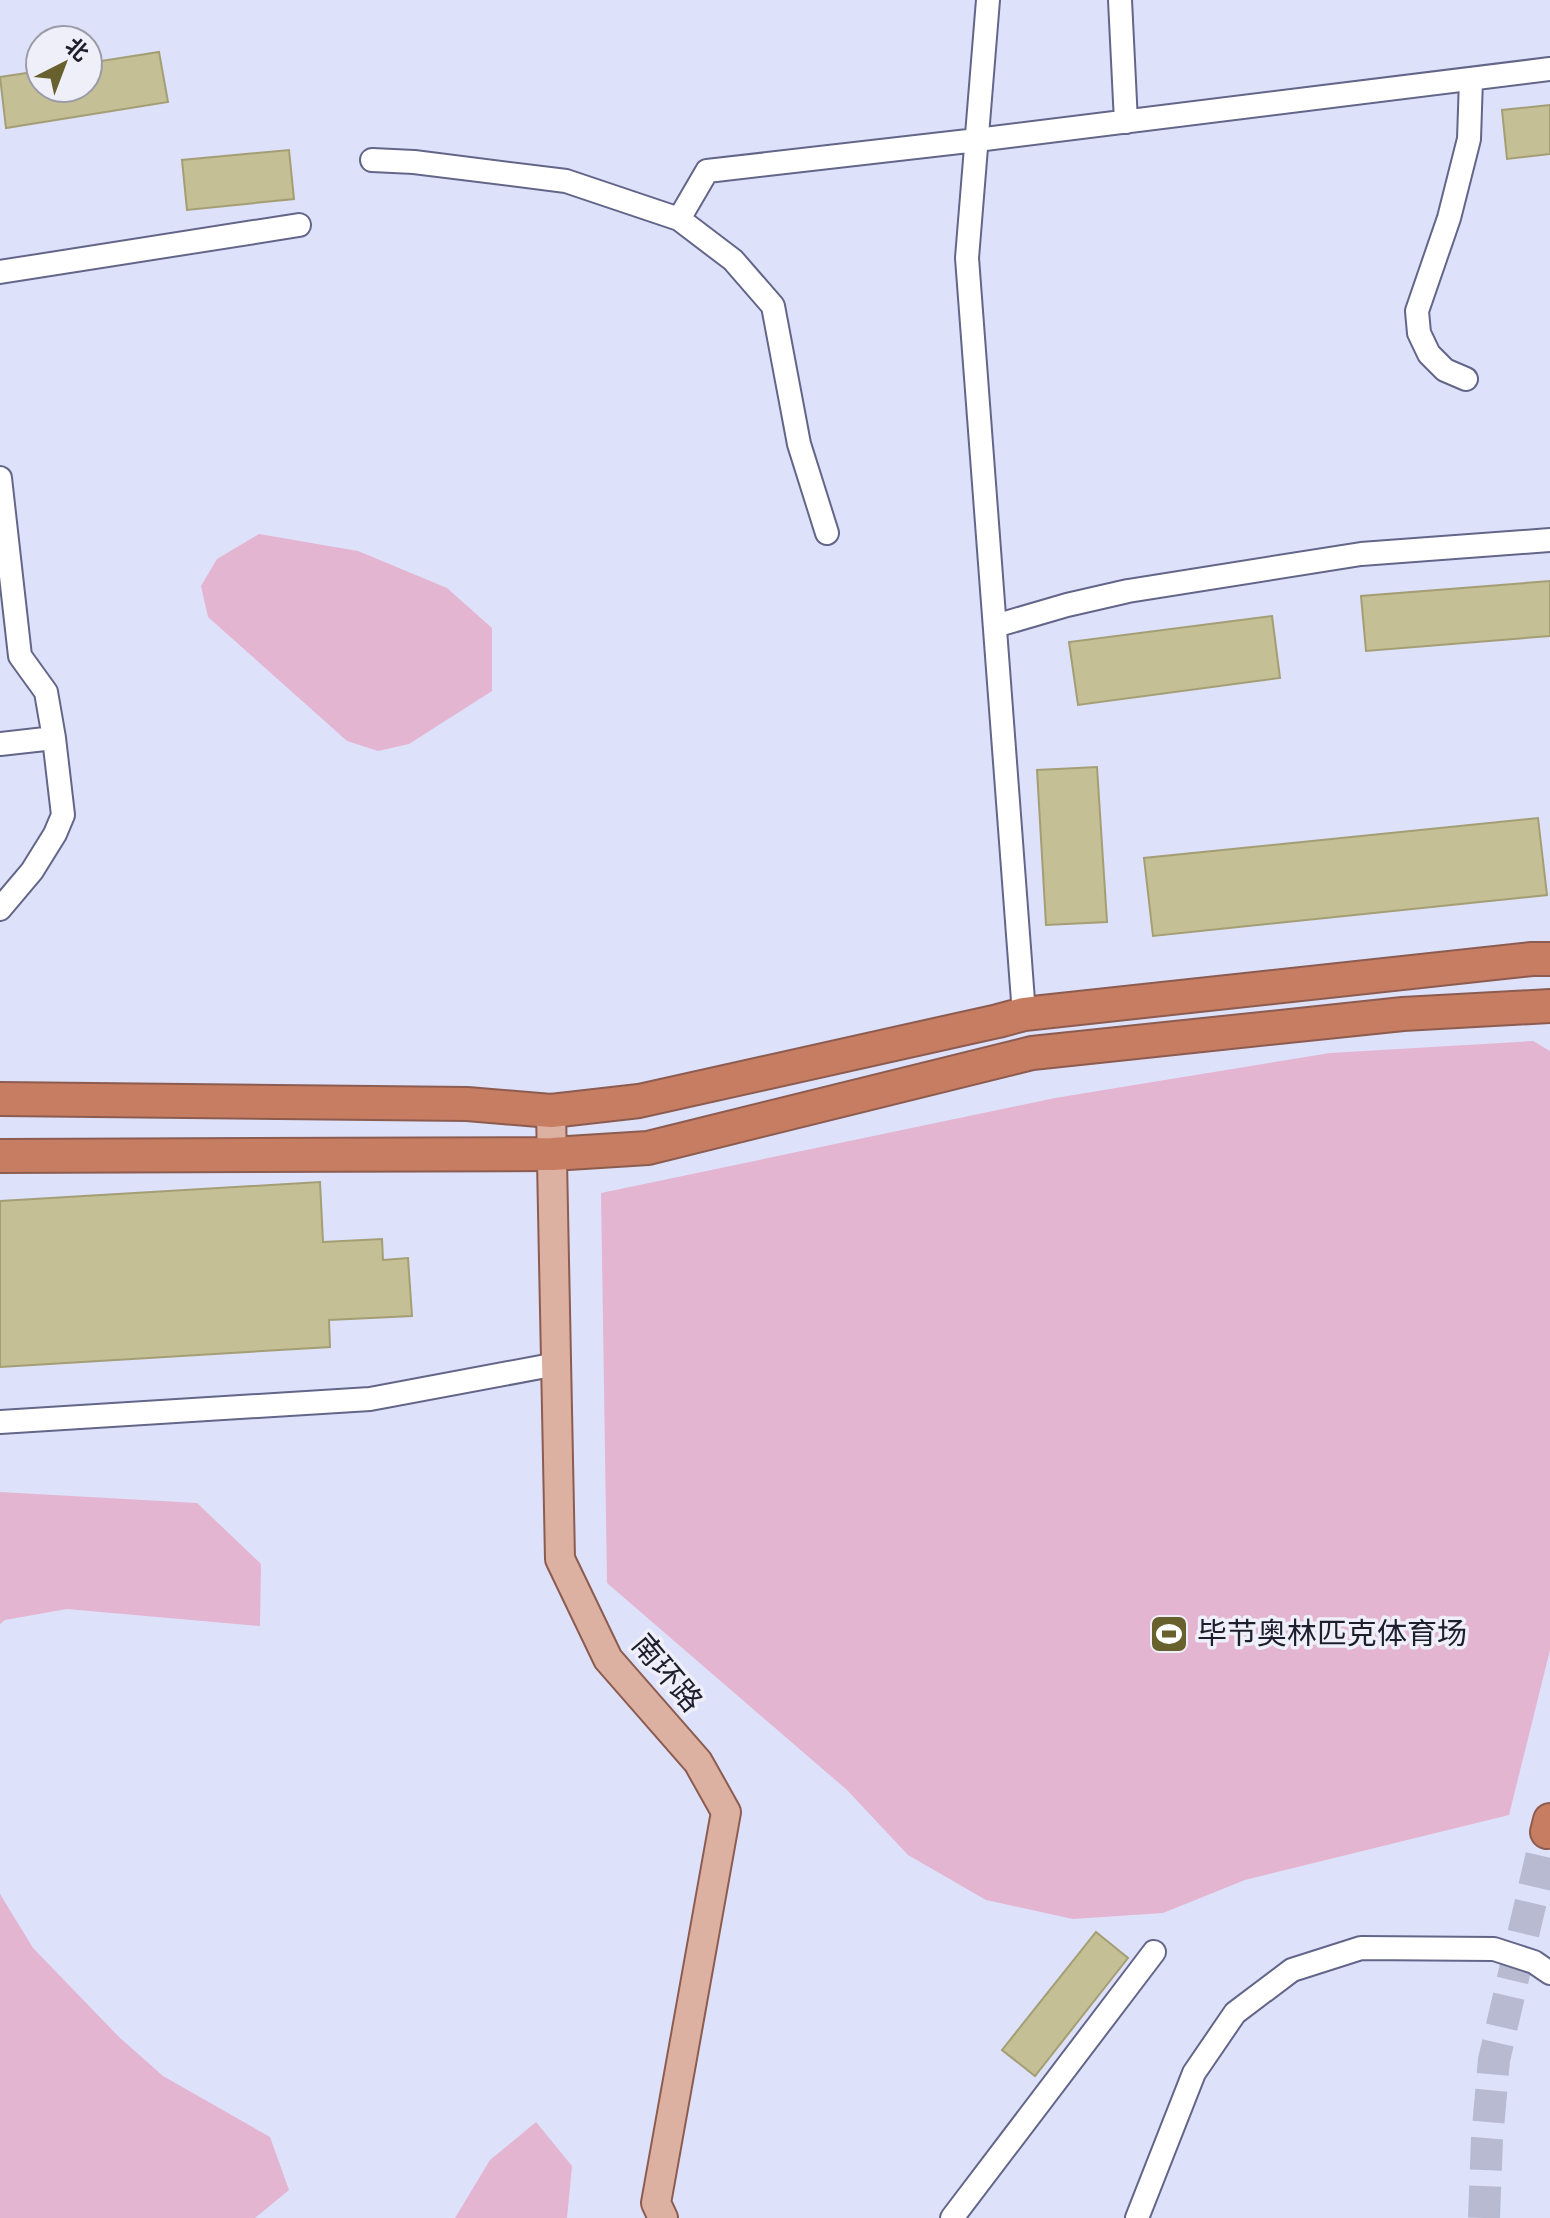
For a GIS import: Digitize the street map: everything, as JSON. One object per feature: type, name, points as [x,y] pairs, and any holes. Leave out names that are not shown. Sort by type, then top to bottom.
[{"type":"highway","points":[[0,1099],[467,1104],[551,1111],[639,1101],[1024,1014],[1517,960],[1550,959]]},
{"type":"highway","points":[[0,1156],[552,1154],[648,1148],[1032,1053],[1403,1014],[1550,1006]]},
{"type":"main road","name":"南环路","points":[[551,1111],[560,1559],[608,1659],[698,1762],[726,1812],[656,2203],[663,2218]]},
{"type":"street","points":[[988,0],[967,258],[1024,1014]]},
{"type":"street","points":[[1120,0],[1126,122]]},
{"type":"street","points":[[679,219],[707,171],[1550,69]]},
{"type":"street","points":[[1466,379],[1445,370],[1429,354],[1419,333],[1417,311],[1449,218],[1469,139],[1471,79]]},
{"type":"street","points":[[372,160],[414,162],[566,181],[679,219],[733,260],[773,306],[799,444],[827,533]]},
{"type":"street","points":[[0,272],[299,225]]},
{"type":"street","points":[[0,478],[20,656],[46,692],[63,815],[32,871],[0,909]]},
{"type":"street","points":[[995,626],[1128,591],[1345,557],[1550,540]]},
{"type":"street","points":[[0,744],[54,738]]},
{"type":"street","points":[[0,1422],[370,1399],[557,1364]]},
{"type":"street","points":[[1137,2218],[1194,2073],[1235,2013],[1292,1970],[1361,1948],[1494,1949],[1534,1962],[1550,1973]]},
{"type":"street","points":[[952,2218],[1154,1952]]},
{"type":"shaded area","points":[[259,534],[358,551],[447,588],[492,628],[492,691],[409,744],[378,751],[347,741],[208,617],[201,586],[217,559]]},
{"type":"shaded area","points":[[1533,1041],[1550,1051],[1550,1650],[1509,1815],[1245,1880],[1163,1913],[1073,1919],[986,1900],[908,1855],[847,1790],[607,1583],[601,1193],[1055,1098],[1330,1053]]},
{"type":"shaded area","points":[[0,1492],[197,1503],[261,1564],[260,1626],[67,1609],[5,1620],[0,1624]]},
{"type":"shaded area","points":[[0,1894],[33,1948],[119,2037],[163,2076],[270,2137],[289,2190],[255,2218],[0,2218]]},
{"type":"shaded area","points":[[536,2122],[572,2166],[567,2218],[455,2218],[490,2160]]},
{"type":"building","points":[[159,52],[168,102],[6,128],[0,77],[24,73],[24,104],[104,104],[104,61]]},
{"type":"building","points":[[1550,105],[1550,154],[1507,159],[1502,110]]},
{"type":"building","points":[[289,150],[294,199],[187,210],[182,160]]},
{"type":"building","points":[[1550,581],[1550,636],[1366,651],[1361,596]]},
{"type":"building","points":[[1272,616],[1280,678],[1078,705],[1069,642]]},
{"type":"building","points":[[1097,767],[1107,922],[1046,925],[1037,770]]},
{"type":"building","points":[[1538,818],[1547,895],[1153,936],[1144,858]]},
{"type":"building","points":[[320,1182],[323,1242],[382,1239],[383,1260],[408,1258],[412,1316],[329,1320],[330,1347],[0,1367],[0,1201]]},
{"type":"building","points":[[1096,1932],[1128,1958],[1035,2076],[1002,2050]]},
{"type":"tunnel","points":[[1484,2218],[1494,2060],[1547,1832]]},
{"type":"place","name":"毕节奥林匹克体育场","points":[[1169,1634]]}]
